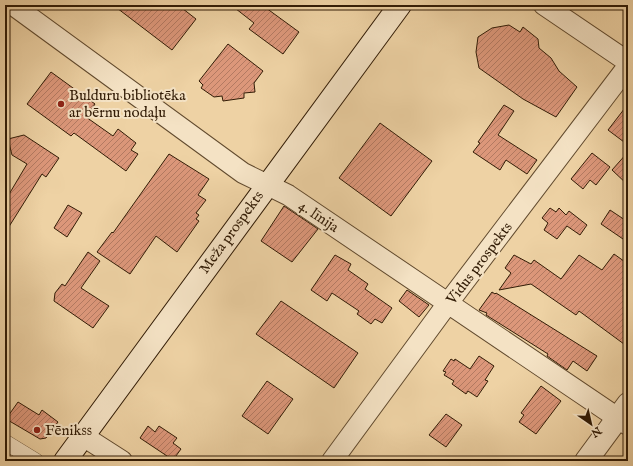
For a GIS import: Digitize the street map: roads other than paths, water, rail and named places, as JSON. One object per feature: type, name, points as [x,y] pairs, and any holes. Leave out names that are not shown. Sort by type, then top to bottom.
[{"type":"main road","name":"Meža prospekts","points":[[65,461],[267,183],[400,5]]},
{"type":"main road","points":[[586,461],[625,416]]},
{"type":"street","name":"4. līnija","points":[[13,5],[243,173],[267,183],[288,195],[448,303],[625,416]]},
{"type":"street","points":[[544,5],[628,62]]},
{"type":"street","name":"Vidus prospekts","points":[[332,461],[448,303],[628,66]]},
{"type":"street","points":[[83,436],[122,461]]},
{"type":"street","points":[[5,442],[36,461]]},
{"type":"place","name":"Bulduru bibliotēka ar bērnu nodaļu","points":[[61,104]]},
{"type":"place","name":"Fēnikss","points":[[37,430]]}]
